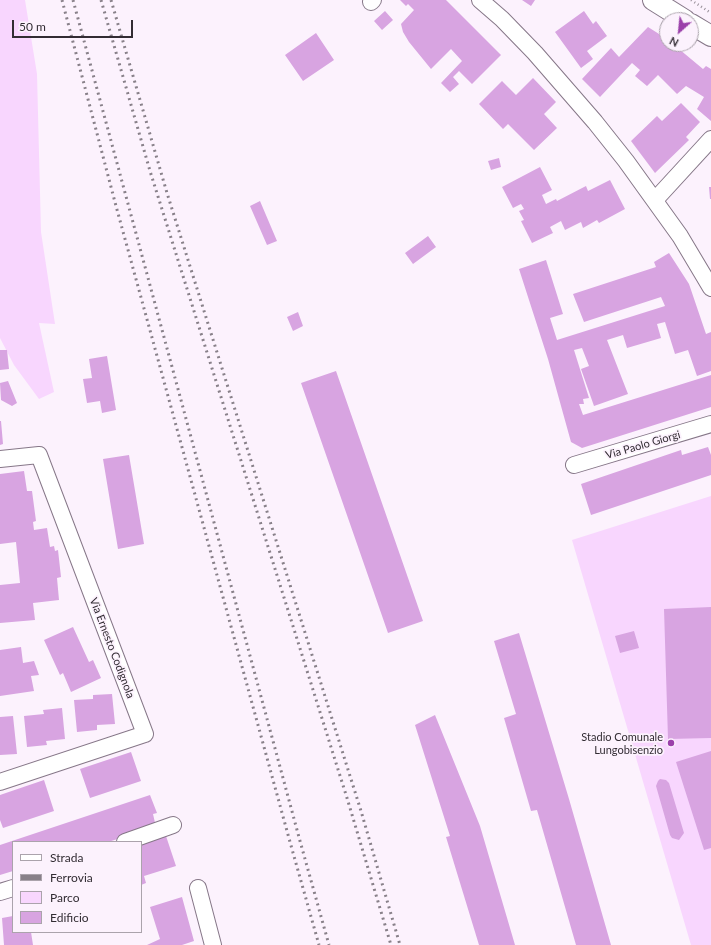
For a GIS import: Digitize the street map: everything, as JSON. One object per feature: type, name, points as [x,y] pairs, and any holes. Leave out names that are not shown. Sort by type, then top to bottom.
[{"type":"street","points":[[480,0],[502,19],[566,87],[600,127],[680,236],[711,288]]},
{"type":"street","points":[[653,0],[672,12]]},
{"type":"street","points":[[699,29],[711,36]]},
{"type":"street","points":[[655,200],[711,139]]},
{"type":"street","name":"Via Paolo Giorgi","points":[[574,465],[711,424]]},
{"type":"street","name":"Via Ernesto Codignola","points":[[0,459],[39,455],[145,734],[0,782]]},
{"type":"street","points":[[128,841],[173,825]]},
{"type":"street","points":[[0,892],[12,888]]},
{"type":"street","points":[[198,888],[213,945]]},
{"type":"path","points":[[691,0],[711,13]]},
{"type":"green space","points":[[0,0],[25,0],[37,74],[41,232],[55,324],[39,323],[54,392],[39,399],[14,365],[0,338]]},
{"type":"green space","name":"Stadio Comunale Lungobisenzio","points":[[711,496],[711,945],[691,945],[572,540]]},
{"type":"building","points":[[400,0],[446,0],[501,55],[472,84],[459,71],[453,77],[459,84],[450,92],[441,83],[462,61],[451,49],[431,69],[409,42],[403,32],[401,24],[414,10],[408,4],[406,6]]},
{"type":"building","points":[[522,0],[535,0],[531,6]]},
{"type":"building","points":[[385,11],[393,20],[382,30],[374,21]]},
{"type":"building","points":[[584,11],[593,24],[596,21],[607,36],[587,51],[593,59],[581,68],[555,32]]},
{"type":"building","points":[[648,27],[659,34],[659,52],[683,52],[703,69],[706,66],[711,69],[711,121],[697,109],[704,97],[686,86],[677,94],[658,75],[647,86],[635,76],[640,70],[632,63],[600,97],[582,79],[611,48],[619,57]]},
{"type":"building","points":[[316,33],[334,60],[303,81],[285,55]]},
{"type":"building","points":[[533,78],[556,102],[544,114],[557,128],[534,150],[508,124],[503,129],[479,104],[502,81],[516,95]]},
{"type":"building","points":[[681,103],[700,122],[686,137],[689,140],[655,173],[631,141],[657,116],[662,121]]},
{"type":"building","points":[[499,158],[501,167],[491,170],[488,161]]},
{"type":"building","points":[[540,167],[552,190],[542,195],[546,204],[556,199],[557,201],[586,186],[588,191],[610,180],[625,209],[599,223],[597,220],[583,228],[581,222],[565,230],[561,221],[550,227],[553,233],[532,243],[521,221],[524,220],[519,211],[524,209],[521,204],[513,208],[502,187]]},
{"type":"building","points":[[709,187],[711,187],[711,199],[710,199]]},
{"type":"building","points":[[260,201],[277,241],[267,245],[250,206]]},
{"type":"building","points":[[428,236],[436,247],[413,264],[405,253]]},
{"type":"building","points":[[669,253],[689,284],[706,334],[711,332],[711,371],[697,376],[688,350],[675,354],[665,322],[657,324],[661,338],[627,348],[623,335],[607,340],[628,394],[594,406],[581,369],[589,366],[582,348],[574,350],[589,398],[583,399],[584,404],[579,404],[583,415],[711,375],[711,407],[582,448],[571,442],[548,359],[519,269],[546,260],[563,314],[550,318],[557,340],[665,306],[661,297],[584,322],[573,294],[656,267],[654,262]]},
{"type":"building","points":[[298,312],[303,326],[293,331],[287,317]]},
{"type":"building","points":[[0,350],[7,350],[9,369],[0,370]]},
{"type":"building","points":[[107,356],[116,410],[102,413],[100,401],[87,403],[83,379],[92,378],[89,359]]},
{"type":"building","points":[[336,371],[423,621],[388,633],[301,383]]},
{"type":"building","points":[[8,381],[17,403],[12,406],[1,400],[0,383]]},
{"type":"building","points":[[0,421],[3,444],[0,445]]},
{"type":"building","points":[[708,447],[711,455],[711,475],[591,515],[581,484],[681,450],[682,455]]},
{"type":"building","points":[[129,455],[144,544],[118,549],[103,459]]},
{"type":"building","points":[[24,471],[27,491],[32,491],[36,521],[33,522],[34,530],[47,528],[50,547],[54,546],[55,551],[58,550],[61,577],[57,578],[59,600],[33,603],[35,620],[0,623],[0,585],[20,583],[16,542],[0,544],[0,474]]},
{"type":"building","points":[[711,607],[711,738],[668,739],[664,609]]},
{"type":"building","points":[[73,627],[89,662],[93,660],[101,678],[71,692],[63,673],[60,675],[44,640]]},
{"type":"building","points":[[634,631],[639,648],[620,653],[615,636]]},
{"type":"building","points":[[519,633],[611,945],[576,945],[537,810],[531,811],[504,718],[516,714],[494,641]]},
{"type":"building","points":[[21,647],[23,663],[34,661],[39,675],[31,676],[34,691],[0,696],[0,650]]},
{"type":"building","points":[[112,694],[115,724],[97,725],[97,730],[77,732],[74,700],[93,699],[93,695]]},
{"type":"building","points":[[62,708],[65,739],[46,741],[47,745],[27,747],[24,716],[44,714],[43,710]]},
{"type":"building","points":[[435,715],[480,826],[515,945],[479,945],[446,837],[450,836],[415,725]]},
{"type":"building","points":[[13,716],[17,754],[0,755],[0,717]]},
{"type":"building","points":[[711,751],[711,848],[704,850],[676,762]]},
{"type":"building","points":[[131,752],[141,781],[90,798],[80,769]]},
{"type":"building","points":[[660,779],[666,780],[669,783],[684,833],[679,840],[672,838],[670,835],[656,786]]},
{"type":"building","points":[[44,780],[54,811],[3,828],[0,820],[0,795]]},
{"type":"building","points":[[150,795],[157,813],[153,814],[156,827],[111,841],[12,841]]},
{"type":"building","points":[[166,836],[176,866],[144,876],[146,883],[142,885],[142,844]]},
{"type":"building","points":[[12,841],[12,871],[0,875],[0,845]]},
{"type":"building","points":[[182,897],[194,941],[182,945],[147,945],[160,939],[150,907]]},
{"type":"building","points":[[12,916],[12,933],[31,933],[33,945],[4,945],[2,918]]},
{"type":"railway","points":[[62,0],[116,206],[319,945]]},
{"type":"railway","points":[[73,0],[329,945]]},
{"type":"railway","points":[[101,0],[150,171],[347,798],[391,945]]},
{"type":"railway","points":[[111,0],[167,193],[361,811],[400,945]]},
{"type":"place","name":"Stadio Comunale Lungobisenzio","points":[[671,743]]}]
